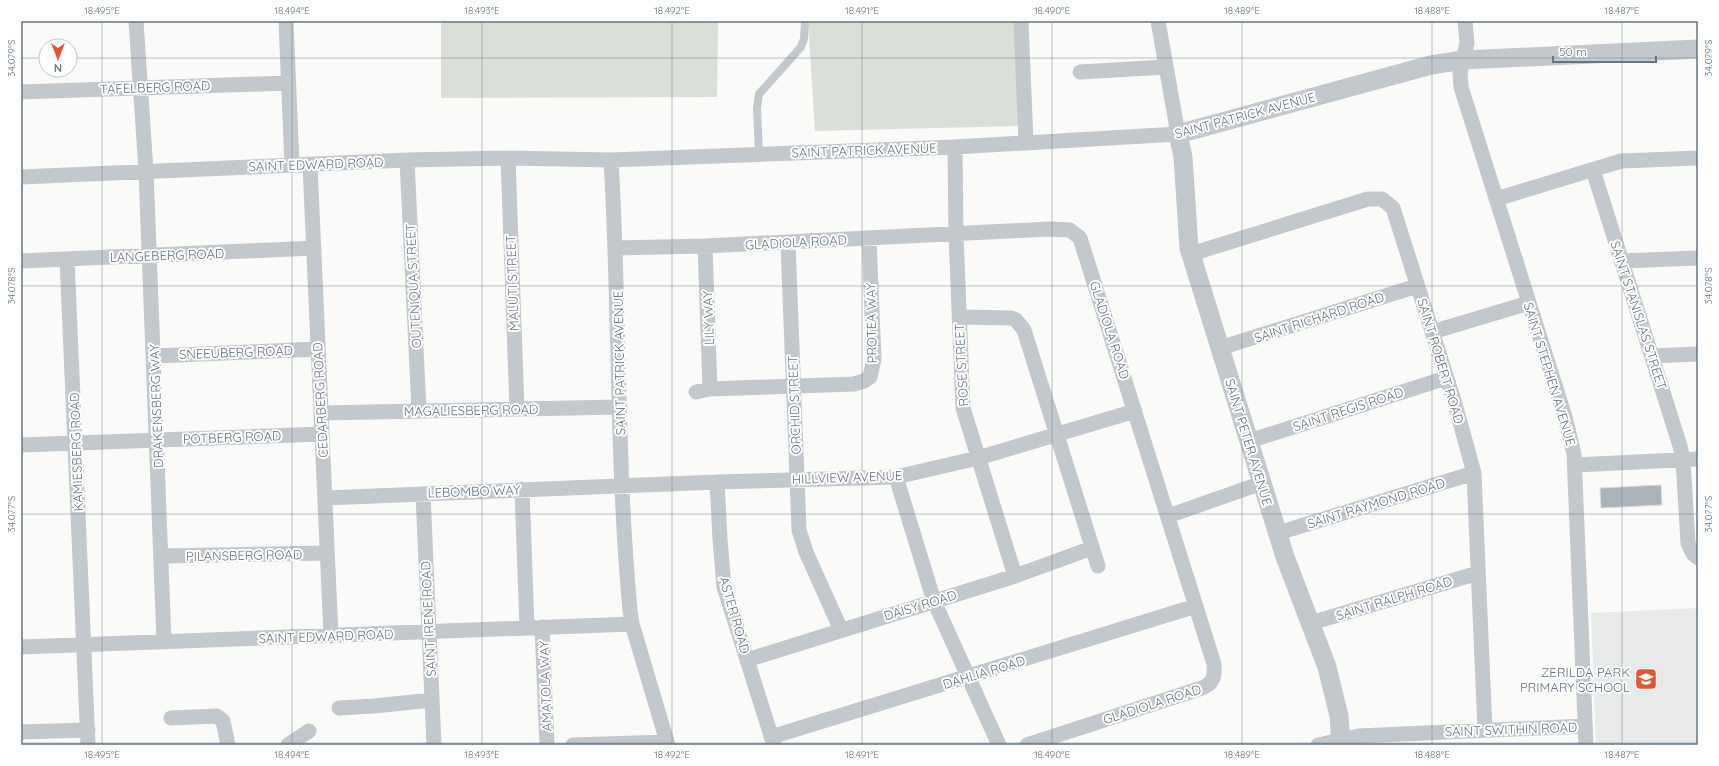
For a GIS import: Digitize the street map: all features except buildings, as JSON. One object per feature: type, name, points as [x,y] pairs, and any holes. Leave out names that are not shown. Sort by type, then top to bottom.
[{"type":"street","name":"DRAKENSBERG WAY","points":[[136,21],[150,256],[164,642]]},
{"type":"street","points":[[286,21],[292,165]]},
{"type":"street","points":[[1021,21],[1026,142]]},
{"type":"street","points":[[1158,21],[1178,134]]},
{"type":"street","name":"SAINT STEPHEN AVENUE","points":[[1465,21],[1467,43],[1460,73],[1461,87],[1565,417],[1574,454],[1586,745]]},
{"type":"street","name":"SAINT PATRICK AVENUE","points":[[668,744],[632,624],[628,589],[620,407],[612,160],[955,146],[1178,134],[1431,65],[1463,60],[1698,49]]},
{"type":"street","points":[[1080,72],[1166,67]]},
{"type":"street","name":"TAFELBERG ROAD","points":[[21,92],[288,83]]},
{"type":"street","name":"SAINT PETER AVENUE","points":[[1178,134],[1183,157],[1187,236],[1191,254],[1278,533],[1327,667],[1339,716],[1341,742]]},
{"type":"street","name":"ROSE STREET","points":[[955,146],[956,235],[963,408],[1015,576]]},
{"type":"street","name":"SAINT EDWARD ROAD","points":[[21,177],[407,160],[508,158],[612,160]]},
{"type":"street","name":"MALUTI STREET","points":[[508,158],[517,409]]},
{"type":"street","points":[[1496,199],[1621,161],[1698,158]]},
{"type":"street","name":"OUTENIQUA STREET","points":[[407,160],[419,411]]},
{"type":"street","name":"CEDARBERG ROAD","points":[[310,165],[331,636]]},
{"type":"street","name":"SAINT STANISLAS STREET","points":[[1593,170],[1652,356],[1691,460],[1688,543],[1693,554],[1698,558]]},
{"type":"street","name":"SAINT ROBERT ROAD","points":[[1191,254],[1368,199],[1376,198],[1388,202],[1393,208],[1471,458],[1474,474],[1485,730]]},
{"type":"street","name":"GLADIOLA ROAD","points":[[616,248],[788,243],[1050,229],[1070,230],[1076,233],[1080,238],[1214,664],[1214,679],[1209,685],[1027,745]]},
{"type":"street","name":"PROTEA WAY","points":[[793,387],[854,384],[864,381],[870,377],[874,359],[868,239]]},
{"type":"street","name":"ORCHID STREET","points":[[788,243],[798,518],[802,540],[841,630]]},
{"type":"street","name":"LILY WAY","points":[[705,246],[703,391],[793,387]]},
{"type":"street","name":"LANGEBERG ROAD","points":[[21,261],[314,248]]},
{"type":"street","points":[[1621,261],[1698,258]]},
{"type":"street","name":"KAMIESBERG ROAD","points":[[67,259],[88,745]]},
{"type":"street","name":"SAINT RICHARD ROAD","points":[[1220,348],[1417,286]]},
{"type":"street","points":[[1432,332],[1529,303]]},
{"type":"street","points":[[959,317],[1003,316],[1011,318],[1020,324],[1024,330],[1058,434],[1098,566]]},
{"type":"street","name":"SNEEUBERG ROAD","points":[[154,356],[318,349]]},
{"type":"street","points":[[1652,356],[1698,354]]},
{"type":"street","name":"SAINT REGIS ROAD","points":[[1249,441],[1446,378]]},
{"type":"street","name":"MAGALIESBERG ROAD","points":[[321,413],[620,407]]},
{"type":"street","name":"HILLVIEW AVENUE","points":[[623,485],[896,477],[978,458],[1135,411]]},
{"type":"street","name":"POTBERG ROAD","points":[[21,444],[322,434]]},
{"type":"street","points":[[1575,465],[1691,460]]},
{"type":"street","name":"SAINT RAYMOND ROAD","points":[[1278,533],[1474,474]]},
{"type":"street","points":[[896,477],[934,601],[999,745]]},
{"type":"street","name":"ASTER ROAD","points":[[718,482],[720,540],[724,587],[773,741]]},
{"type":"street","points":[[1168,516],[1262,483]]},
{"type":"street","name":"LEBOMBO WAY","points":[[325,498],[623,485]]},
{"type":"street","points":[[522,490],[527,628]]},
{"type":"street","name":"SAINT IRENE ROAD","points":[[423,494],[434,745]]},
{"type":"street","name":"DAISY ROAD","points":[[747,660],[1015,576],[1092,548]]},
{"type":"street","name":"PILANSBERG ROAD","points":[[161,556],[327,553]]},
{"type":"street","name":"SAINT RALPH ROAD","points":[[1311,624],[1478,573]]},
{"type":"street","name":"DAHLIA ROAD","points":[[773,741],[968,676],[1196,606]]},
{"type":"street","name":"SAINT EDWARD ROAD","points":[[21,647],[632,624]]},
{"type":"street","name":"AMATOLA WAY","points":[[542,627],[547,745]]},
{"type":"street","points":[[339,708],[432,700]]},
{"type":"street","points":[[171,718],[217,716],[223,721],[228,745]]},
{"type":"street","name":"SAINT SWITHIN ROAD","points":[[1318,745],[1341,742],[1359,736],[1585,726]]},
{"type":"street","points":[[21,732],[88,730]]},
{"type":"street","points":[[288,745],[309,732]]},
{"type":"street","points":[[573,745],[668,744]]},
{"type":"lane","points":[[759,154],[757,108],[759,94],[801,47],[804,39],[805,21]]},
{"type":"shaded area","points":[[441,21],[718,21],[717,97],[441,98]]},
{"type":"shaded area","points":[[808,21],[1016,21],[1022,126],[815,131]]},
{"type":"shaded area","name":"ZERILDA PARK PRIMARY SCHOOL","points":[[1698,608],[1698,745],[1596,745],[1591,613]]},
{"type":"place","name":"ZERILDA PARK PRIMARY SCHOOL","points":[[1646,679]]}]
